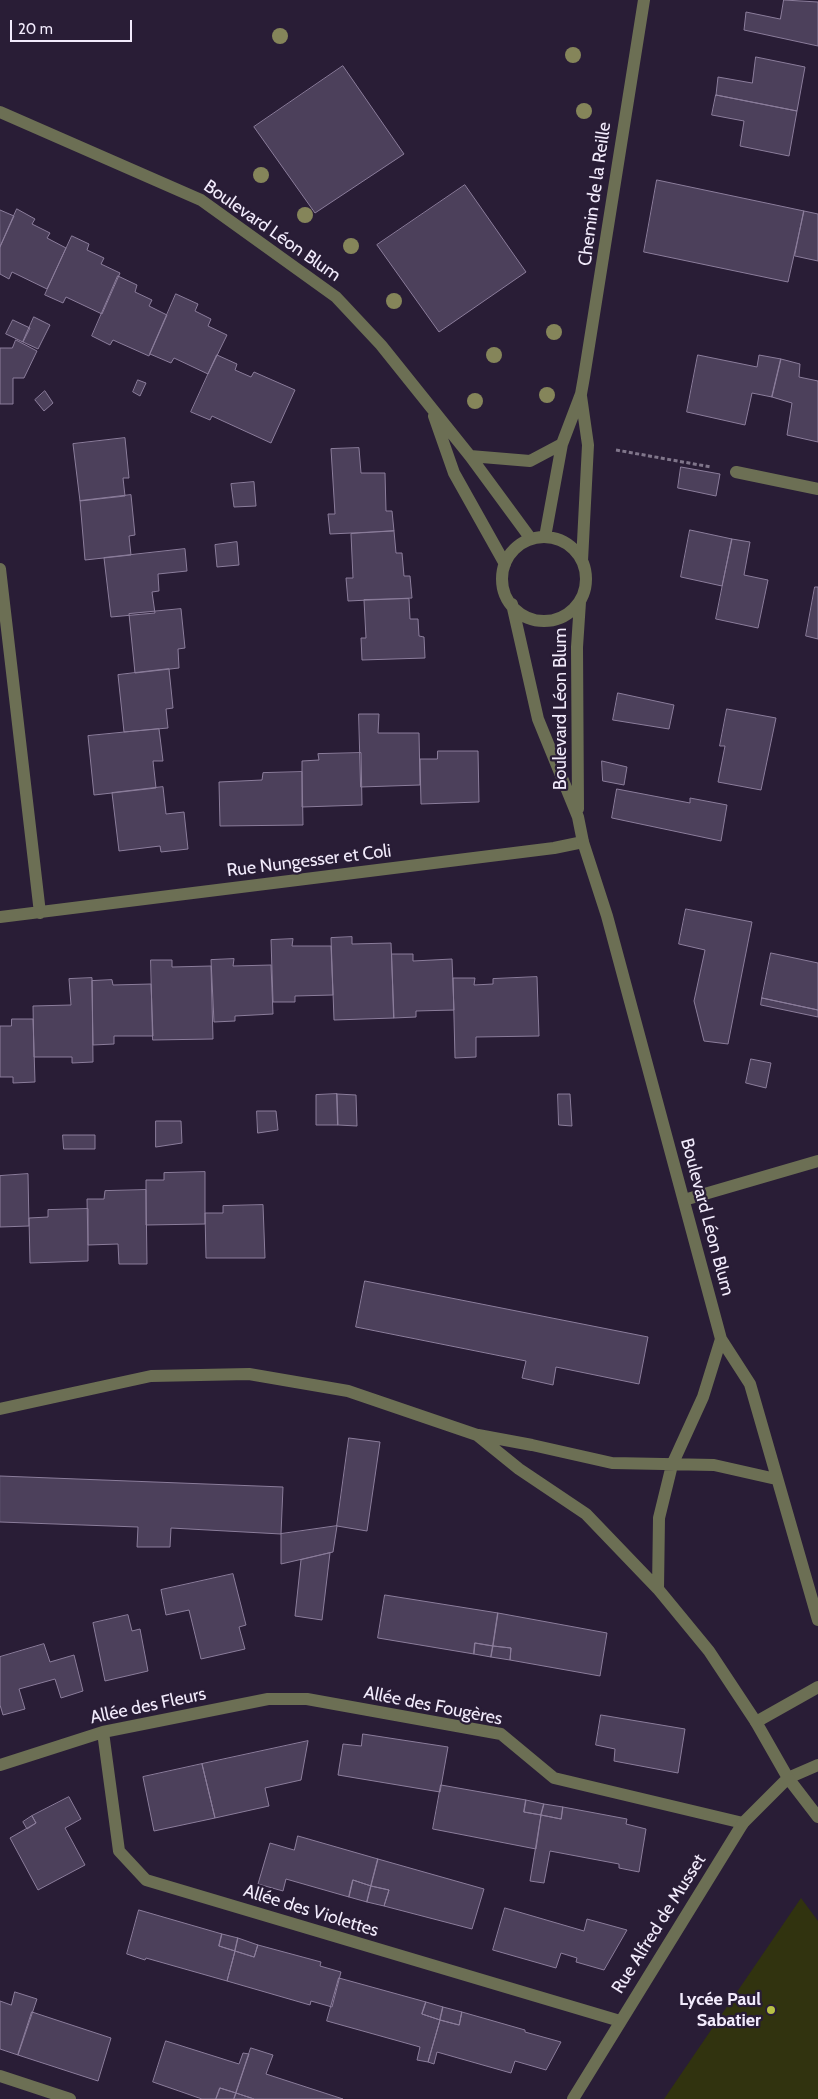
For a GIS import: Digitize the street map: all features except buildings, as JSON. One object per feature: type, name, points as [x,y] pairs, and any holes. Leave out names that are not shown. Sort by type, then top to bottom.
[{"type":"street","name":"Chemin de la Reille","points":[[546,537],[562,444],[581,394],[644,0]]},
{"type":"street","name":"Boulevard Léon Blum","points":[[0,112],[201,200],[336,296],[381,345],[470,456],[530,539]]},
{"type":"street","name":"Chemin de la Reille","points":[[581,394],[588,445],[582,562]]},
{"type":"street","name":"Boulevard Léon Blum","points":[[430,406],[454,473],[505,564]]},
{"type":"street","points":[[470,456],[530,461],[562,444]]},
{"type":"street","points":[[736,472],[818,489]]},
{"type":"street","points":[[546,537],[563,541],[577,552],[585,568],[587,585],[580,602],[567,615],[551,621],[533,620],[518,612],[507,598],[502,581],[505,564],[516,549],[530,539],[546,537]]},
{"type":"street","points":[[0,569],[40,913]]},
{"type":"street","name":"Boulevard Léon Blum","points":[[578,817],[578,647],[580,602]]},
{"type":"street","name":"Boulevard Léon Blum","points":[[512,604],[538,719],[578,817],[583,842],[607,916],[722,1339],[750,1384],[818,1620]]},
{"type":"street","name":"Rue Nungesser et Coli","points":[[0,918],[554,848],[583,842]]},
{"type":"street","points":[[684,1200],[818,1161]]},
{"type":"street","points":[[658,1589],[659,1518],[672,1465],[703,1397],[722,1339]]},
{"type":"street","points":[[0,1410],[151,1376],[249,1374],[348,1391],[477,1435],[612,1463],[714,1464],[776,1478]]},
{"type":"street","points":[[477,1435],[519,1469],[586,1514],[658,1589],[709,1651],[756,1722],[788,1778],[818,1818]]},
{"type":"street","points":[[756,1722],[818,1687]]},
{"type":"street","name":"Allée des Fleurs","points":[[0,1765],[103,1732],[268,1699],[307,1699]]},
{"type":"street","name":"Allée des Fougères","points":[[307,1699],[501,1734],[554,1778],[743,1823]]},
{"type":"street","name":"Allée des Violettes","points":[[103,1732],[120,1851],[146,1880],[620,2021]]},
{"type":"street","points":[[788,1778],[818,1765]]},
{"type":"street","name":"Rue Alfred de Musset","points":[[573,2099],[743,1823],[788,1778]]},
{"type":"street","points":[[0,2076],[70,2099]]},
{"type":"path","points":[[588,445],[736,472]]},
{"type":"green space","name":"Lycée Paul Sabatier","points":[[801,1898],[818,1921],[818,2099],[664,2099]]},
{"type":"place","name":"Lycée Paul Sabatier","points":[[771,2010]]}]
